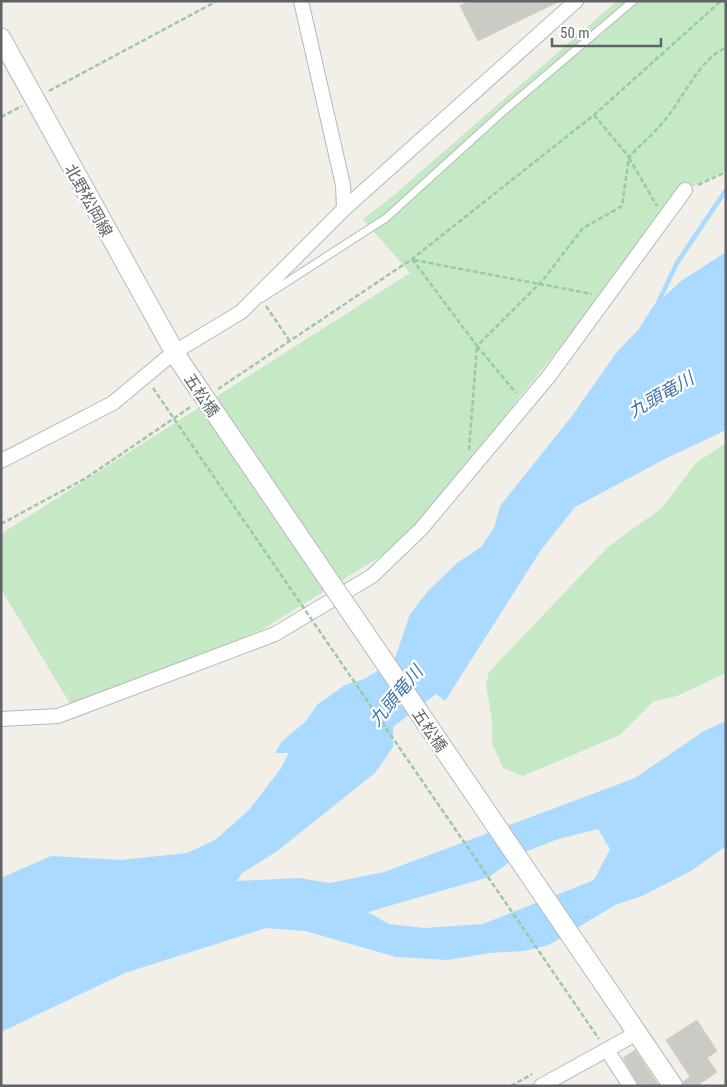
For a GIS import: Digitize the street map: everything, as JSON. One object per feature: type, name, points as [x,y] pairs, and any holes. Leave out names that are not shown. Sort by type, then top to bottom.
[{"type":"main road","name":"北野松岡線","points":[[1,38],[176,357]]},
{"type":"main road","name":"五松橋","points":[[176,357],[634,1028]]},
{"type":"main road","points":[[634,1028],[673,1086]]},
{"type":"street","points":[[302,1],[344,184],[344,209]]},
{"type":"street","points":[[1,460],[112,403],[241,312],[344,209],[576,1]]},
{"type":"street","points":[[1,719],[58,716],[275,634],[372,576],[421,529],[526,404],[686,190]]},
{"type":"street","points":[[541,1086],[603,1045],[634,1028]]},
{"type":"street","points":[[603,1045],[630,1086]]},
{"type":"lane","points":[[241,312],[386,218],[506,109],[632,1]]},
{"type":"path","points":[[1,117],[217,1]]},
{"type":"path","points":[[216,390],[412,259],[594,115],[721,1]]},
{"type":"path","points":[[467,474],[477,346],[543,280],[583,228],[622,206],[629,157],[665,120],[703,68],[718,51],[726,48]]},
{"type":"path","points":[[594,115],[629,157],[665,219]]},
{"type":"path","points":[[686,190],[726,172]]},
{"type":"path","points":[[412,259],[607,297]]},
{"type":"path","points":[[412,259],[477,346],[526,404]]},
{"type":"path","points":[[261,299],[289,340]]},
{"type":"path","points":[[153,388],[603,1045]]},
{"type":"path","points":[[1,524],[86,478],[200,401]]},
{"type":"green space","points":[[617,1],[726,1],[726,171],[685,190],[520,397],[412,537],[263,629],[74,710],[1,589],[1,534],[410,273],[363,219],[394,195]]},
{"type":"green space","points":[[726,443],[726,673],[677,696],[654,701],[620,735],[523,776],[503,768],[492,743],[492,720],[486,684],[489,672],[608,547],[662,508],[696,463]]},
{"type":"water","name":"九頭竜川","points":[[726,252],[726,430],[665,459],[575,507],[541,550],[445,701],[436,694],[393,727],[393,747],[375,773],[276,852],[242,873],[237,881],[299,878],[330,883],[384,872],[635,778],[704,731],[726,721],[726,846],[691,871],[642,896],[615,905],[549,945],[524,951],[490,953],[448,960],[396,957],[305,931],[266,928],[125,973],[1,1032],[1,878],[51,856],[121,860],[187,853],[215,840],[250,809],[281,768],[289,753],[275,753],[282,741],[305,722],[318,704],[345,685],[364,679],[394,661],[410,614],[429,590],[457,563],[481,547],[494,528],[500,506],[572,416],[616,353],[638,330],[652,308],[681,281]],"holes":[[[598,829],[610,849],[594,880],[483,924],[425,928],[389,924],[368,912],[489,877],[522,853],[558,839]]]},
{"type":"building","points":[[469,1],[560,1],[478,41],[460,6]]},
{"type":"building","points":[[697,1020],[717,1051],[707,1058],[717,1072],[697,1086],[684,1086],[683,1082],[690,1077],[666,1040]]},
{"type":"building","points":[[635,1050],[659,1086],[639,1086],[623,1058]]},
{"type":"waterway","points":[[656,307],[677,263],[726,190]]}]
